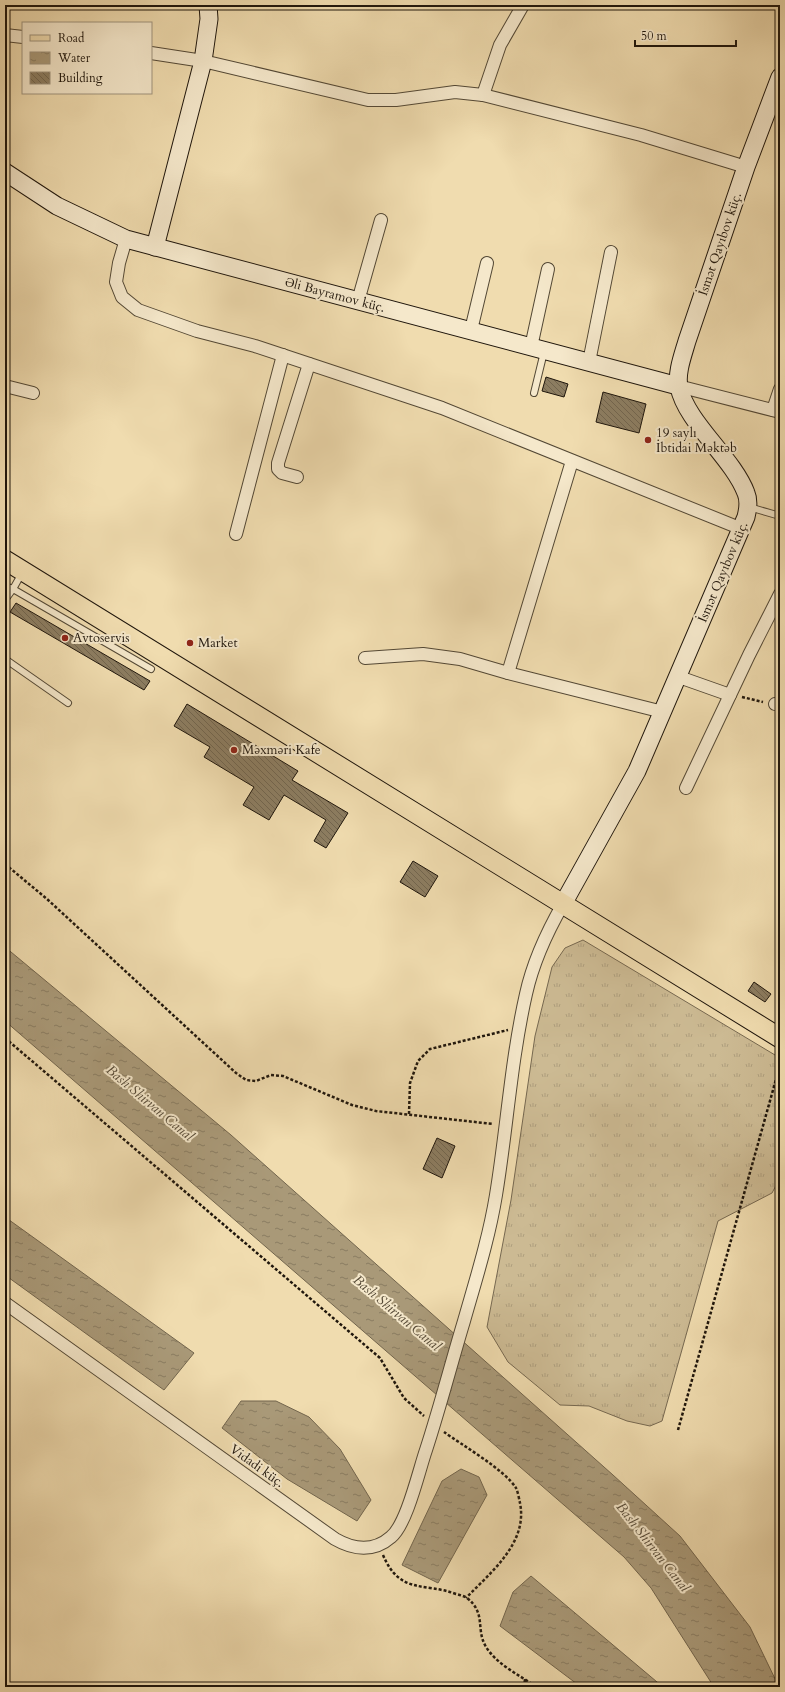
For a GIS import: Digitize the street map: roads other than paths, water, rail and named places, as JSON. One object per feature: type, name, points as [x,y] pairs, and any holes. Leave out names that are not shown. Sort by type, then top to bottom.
[{"type":"main road","points":[[5,560],[780,1038]]},
{"type":"street","points":[[155,247],[203,61],[209,19],[208,5]]},
{"type":"street","points":[[483,95],[500,45],[523,5]]},
{"type":"street","points":[[5,35],[22,37]]},
{"type":"street","points":[[152,53],[203,61],[368,100],[396,100],[455,92],[483,95],[641,135],[746,167]]},
{"type":"street","name":"İsmət Qayıbov küç.","points":[[563,904],[620,804],[679,678],[742,529],[748,507],[747,493],[686,405],[678,386],[680,366],[687,342],[746,167],[780,77]]},
{"type":"street","name":"Əli Bayramov küç.","points":[[5,172],[57,206],[126,239],[678,386]]},
{"type":"street","points":[[358,301],[381,220]]},
{"type":"street","points":[[126,239],[119,263],[116,282],[122,297],[138,310],[197,331],[283,355],[442,408],[742,529]]},
{"type":"street","points":[[589,362],[611,252]]},
{"type":"street","points":[[471,330],[487,263]]},
{"type":"street","points":[[538,348],[548,269]]},
{"type":"street","points":[[236,534],[283,355]]},
{"type":"street","points":[[297,478],[282,473],[278,469],[278,463],[309,364]]},
{"type":"street","points":[[5,386],[33,393]]},
{"type":"street","points":[[678,386],[777,411],[780,389]]},
{"type":"street","points":[[508,673],[572,461]]},
{"type":"street","points":[[686,788],[780,594]]},
{"type":"street","points":[[365,658],[423,654],[460,659],[508,673],[663,712]]},
{"type":"street","points":[[679,678],[730,695]]},
{"type":"street","name":"Vidadi küç.","points":[[5,1303],[335,1539],[347,1546],[364,1549],[378,1545],[392,1536],[401,1524],[438,1413],[489,1228],[526,993],[538,956],[563,904]]},
{"type":"lane","points":[[534,393],[538,348]]},
{"type":"lane","points":[[748,507],[780,516]]},
{"type":"lane","points":[[5,600],[24,571]]},
{"type":"lane","points":[[5,586],[151,669]]},
{"type":"lane","points":[[5,659],[68,703]]},
{"type":"water","name":"Bash Shirvan Canal","points":[[5,947],[231,1135],[680,1536],[750,1627],[779,1687],[714,1687],[651,1588],[624,1557],[5,1021]]},
{"type":"water","points":[[5,1217],[194,1353],[164,1390],[5,1275]]},
{"type":"water","points":[[241,1401],[276,1401],[309,1417],[340,1449],[371,1500],[357,1521],[287,1479],[222,1428]]},
{"type":"water","points":[[461,1469],[479,1477],[487,1495],[438,1583],[402,1565],[442,1481]]},
{"type":"water","points":[[531,1576],[663,1687],[581,1687],[500,1626],[513,1592]]},
{"type":"place","name":"19 saylı İbtidai Məktəb","points":[[648,440]]},
{"type":"place","name":"Avtoservis","points":[[65,638]]},
{"type":"place","name":"Market","points":[[190,643]]},
{"type":"place","name":"Məxməri Kafe","points":[[234,750]]}]
